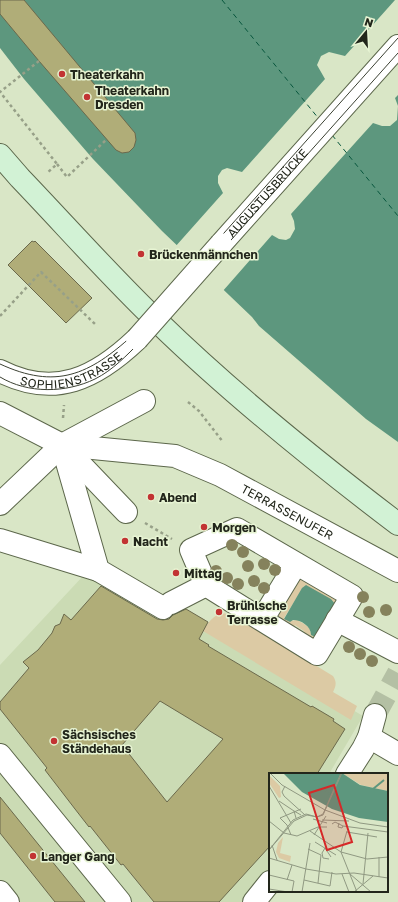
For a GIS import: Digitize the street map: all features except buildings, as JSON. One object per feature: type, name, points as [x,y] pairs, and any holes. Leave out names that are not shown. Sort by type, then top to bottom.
[{"type":"main road","points":[[0,155],[30,189],[157,322],[248,404],[331,473],[398,524]]},
{"type":"street","name":"AUGUSTUSBRÜCKE","points":[[137,339],[398,46]]},
{"type":"street","name":"SOPHIENSTRASSE","points":[[0,371],[15,379],[33,383],[46,384],[64,382],[78,378],[105,366],[137,339]]},
{"type":"street","points":[[0,504],[62,445],[144,401]]},
{"type":"street","points":[[0,413],[62,445],[126,512]]},
{"type":"street","points":[[62,445],[98,570]]},
{"type":"street","name":"TERRASSENUFER","points":[[62,445],[175,456],[220,475],[398,571]]},
{"type":"street","points":[[237,529],[296,564],[352,596],[317,654],[206,585],[191,550],[237,529]]},
{"type":"street","points":[[0,540],[98,570],[167,605],[206,585]]},
{"type":"street","points":[[262,620],[296,564]]},
{"type":"street","points":[[337,620],[398,652]]},
{"type":"street","points":[[348,773],[369,737],[375,715]]},
{"type":"street","points":[[369,737],[398,754]]},
{"type":"street","points":[[0,755],[120,902]]},
{"type":"street","points":[[254,902],[269,883]]},
{"type":"street","points":[[0,892],[8,902]]},
{"type":"path","points":[[39,61],[0,92],[67,176],[107,139]]},
{"type":"path","points":[[48,172],[57,164]]},
{"type":"path","points":[[0,316],[41,272],[97,326]]},
{"type":"path","points":[[62,445],[64,382]]},
{"type":"path","points":[[188,402],[199,412],[223,442]]},
{"type":"path","points":[[126,512],[191,550]]},
{"type":"shaded area","points":[[0,0],[398,0],[398,442],[366,419],[259,326],[252,317],[162,231],[93,159],[24,79],[0,48]]},
{"type":"shaded area","name":"Sächsisches Ständehaus","points":[[98,560],[363,716],[330,773],[269,773],[269,868],[243,902],[0,902],[0,665]]},
{"type":"shaded area","points":[[306,578],[340,601],[318,645],[303,637],[304,631],[295,625],[291,630],[275,620],[297,583],[301,579]],"holes":[[[304,586],[317,638],[311,635],[310,629],[305,624],[297,620],[291,621],[284,618]]]},
{"type":"shaded area","points":[[306,585],[331,599],[335,604],[317,638],[311,635],[311,632],[307,626],[302,622],[293,620],[290,622],[284,619],[302,588]]},
{"type":"shaded area","points":[[223,613],[235,616],[333,676],[336,684],[333,692],[357,706],[351,720],[203,631],[214,617]]},
{"type":"pier","points":[[395,0],[398,0],[398,95],[395,98],[398,106],[397,120],[390,126],[382,126],[373,123],[291,214],[295,229],[290,238],[286,240],[279,239],[272,235],[222,292],[175,247],[223,193],[218,183],[218,176],[222,170],[227,168],[242,172],[325,79],[317,65],[321,56],[329,52],[345,56]]},
{"type":"ferry route","points":[[222,0],[319,119]]},
{"type":"ferry route","points":[[332,135],[398,216]]},
{"type":"tunnel","points":[[375,715],[398,673]]},
{"type":"tram line","points":[[0,364],[20,372],[38,376],[55,377],[86,369],[117,349],[133,335],[398,38]]},
{"type":"tram line","points":[[0,377],[11,383],[35,389],[60,389],[84,384],[114,367],[140,342],[398,53]]},
{"type":"place","name":"Theaterkahn","points":[[62,74]]},
{"type":"place","name":"Theaterkahn Dresden","points":[[87,97]]},
{"type":"place","name":"Brückenmännchen","points":[[141,254]]},
{"type":"place","name":"Abend","points":[[151,497]]},
{"type":"place","name":"Morgen","points":[[204,527]]},
{"type":"place","name":"Nacht","points":[[125,541]]},
{"type":"place","name":"Mittag","points":[[176,573]]},
{"type":"place","name":"Brühlsche Terrasse","points":[[219,612]]},
{"type":"place","name":"Sächsisches Ständehaus","points":[[54,741]]},
{"type":"place","name":"Langer Gang","points":[[33,856]]}]
